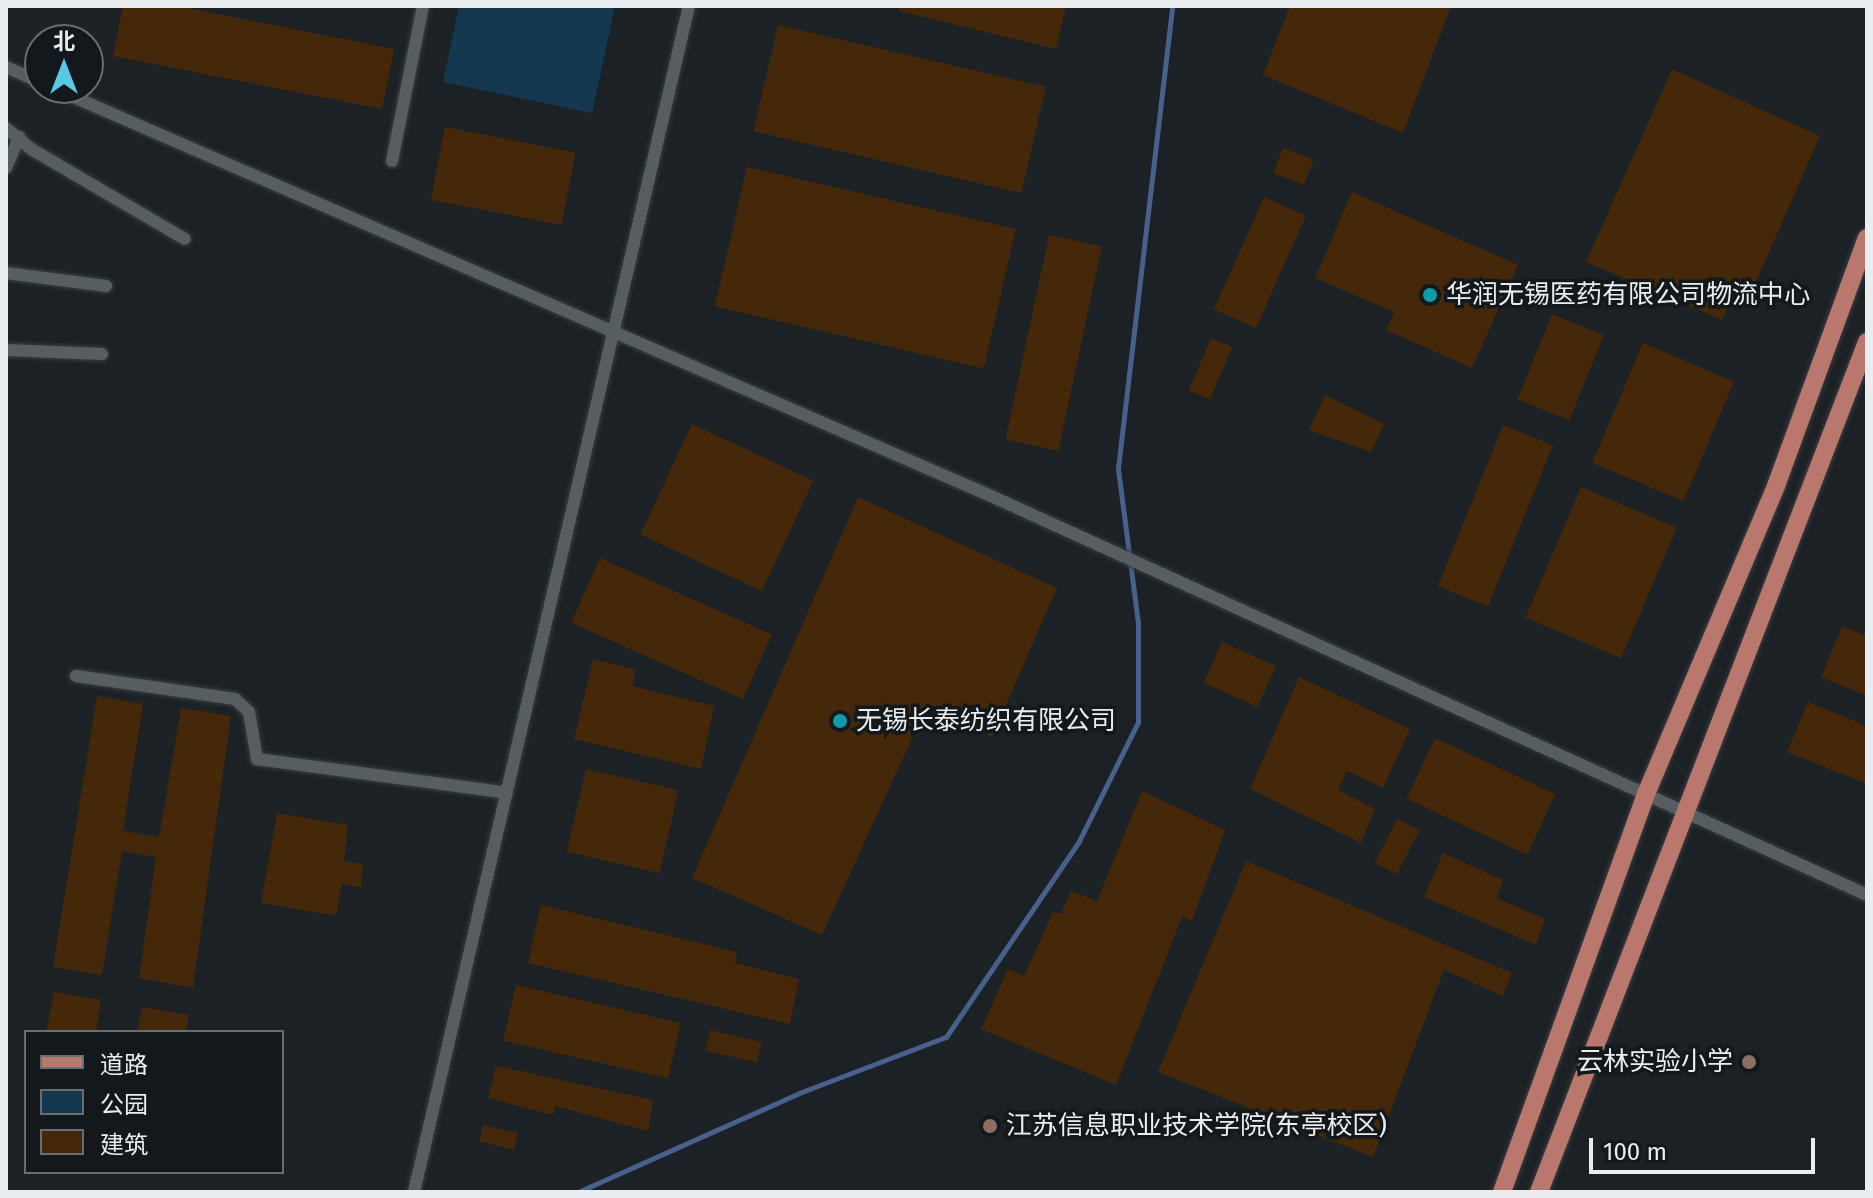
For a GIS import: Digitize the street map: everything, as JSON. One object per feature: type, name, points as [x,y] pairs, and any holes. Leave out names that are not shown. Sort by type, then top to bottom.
[{"type":"main road","points":[[1502,1192],[1646,794],[1776,486],[1867,238]]},
{"type":"main road","points":[[1539,1192],[1867,342]]},
{"type":"street","points":[[392,161],[423,6]]},
{"type":"street","points":[[414,1192],[689,6]]},
{"type":"street","points":[[90,104],[991,496],[1867,895]]},
{"type":"street","points":[[6,128],[31,149],[185,239]]},
{"type":"street","points":[[6,168],[19,137]]},
{"type":"street","points":[[6,273],[106,286]]},
{"type":"street","points":[[6,350],[102,354]]},
{"type":"street","points":[[76,676],[235,699],[249,712],[257,759],[507,793]]},
{"type":"green space","points":[[459,6],[615,6],[592,113],[443,82]]},
{"type":"building","points":[[123,6],[178,6],[394,49],[382,109],[113,56]]},
{"type":"building","points":[[900,6],[1066,6],[1056,49],[899,11]]},
{"type":"building","points":[[1290,6],[1451,6],[1403,133],[1263,75]]},
{"type":"building","points":[[778,25],[1046,87],[1021,193],[753,131]]},
{"type":"building","points":[[1672,69],[1820,136],[1755,284],[1741,277],[1722,320],[1586,262]]},
{"type":"building","points":[[445,127],[576,152],[561,225],[431,200]]},
{"type":"building","points":[[1283,148],[1314,160],[1304,185],[1273,173]]},
{"type":"building","points":[[747,167],[1016,229],[984,368],[715,306]]},
{"type":"building","name":"华润无锡医药有限公司物流中心","points":[[1352,192],[1518,265],[1472,368],[1386,330],[1394,312],[1315,278]]},
{"type":"building","points":[[1264,197],[1306,216],[1256,328],[1214,309]]},
{"type":"building","points":[[1049,235],[1102,246],[1058,451],[1006,439]]},
{"type":"building","points":[[1552,314],[1604,335],[1569,420],[1518,399]]},
{"type":"building","points":[[1211,338],[1232,347],[1210,399],[1189,390]]},
{"type":"building","points":[[1643,343],[1734,382],[1683,501],[1592,463]]},
{"type":"building","points":[[1325,395],[1384,424],[1371,452],[1309,430]]},
{"type":"building","points":[[692,424],[813,481],[762,591],[640,535]]},
{"type":"building","points":[[1503,425],[1553,445],[1488,607],[1438,586]]},
{"type":"building","points":[[1581,487],[1677,528],[1621,658],[1526,618]]},
{"type":"building","name":"无锡长泰纺织有限公司","points":[[858,497],[1057,588],[992,737],[927,706],[822,935],[692,878]]},
{"type":"building","points":[[600,558],[772,634],[743,699],[571,623]]},
{"type":"building","points":[[1842,626],[1867,636],[1867,696],[1821,677]]},
{"type":"building","points":[[1222,642],[1276,666],[1258,707],[1204,683]]},
{"type":"building","points":[[593,659],[636,670],[632,686],[714,706],[701,769],[574,739]]},
{"type":"building","points":[[1299,677],[1410,729],[1383,788],[1347,771],[1338,790],[1375,809],[1361,843],[1250,789]]},
{"type":"building","points":[[97,696],[143,704],[123,831],[159,837],[181,708],[231,716],[193,988],[139,978],[156,857],[122,851],[102,975],[53,967]]},
{"type":"building","points":[[1808,702],[1867,726],[1867,784],[1787,752]]},
{"type":"building","points":[[1435,738],[1556,794],[1527,855],[1407,799]]},
{"type":"building","points":[[586,769],[679,790],[659,873],[567,852]]},
{"type":"building","points":[[1142,791],[1225,830],[1192,921],[1182,917],[1116,1085],[981,1029],[1008,969],[1024,976],[1053,912],[1061,914],[1071,891],[1097,901]]},
{"type":"building","points":[[277,813],[348,825],[344,861],[363,864],[361,887],[342,884],[336,916],[261,903]]},
{"type":"building","points":[[1397,819],[1419,830],[1397,874],[1375,863]]},
{"type":"building","points":[[1443,853],[1503,880],[1497,898],[1545,919],[1536,945],[1424,897]]},
{"type":"building","points":[[1246,861],[1512,973],[1503,996],[1444,970],[1373,1157],[1158,1072]]},
{"type":"building","points":[[541,905],[737,952],[735,963],[799,979],[790,1024],[528,963]]},
{"type":"building","points":[[516,985],[681,1023],[668,1079],[503,1041]]},
{"type":"building","points":[[54,992],[101,1000],[96,1030],[46,1030]]},
{"type":"building","points":[[142,1007],[189,1015],[186,1030],[137,1030]]},
{"type":"building","points":[[710,1030],[762,1042],[757,1062],[705,1050]]},
{"type":"building","points":[[496,1066],[653,1100],[648,1131],[555,1106],[553,1115],[488,1098]]},
{"type":"building","points":[[483,1125],[518,1133],[514,1150],[479,1142]]},
{"type":"waterway","points":[[578,1192],[799,1093],[946,1037],[1079,841],[1138,722],[1138,623],[1118,468],[1172,6]]},
{"type":"place","name":"华润无锡医药有限公司物流中心","points":[[1430,295]]},
{"type":"place","name":"无锡长泰纺织有限公司","points":[[840,721]]},
{"type":"place","name":"云林实验小学","points":[[1749,1062]]},
{"type":"place","name":"江苏信息职业技术学院(东亭校区)","points":[[990,1126]]}]
